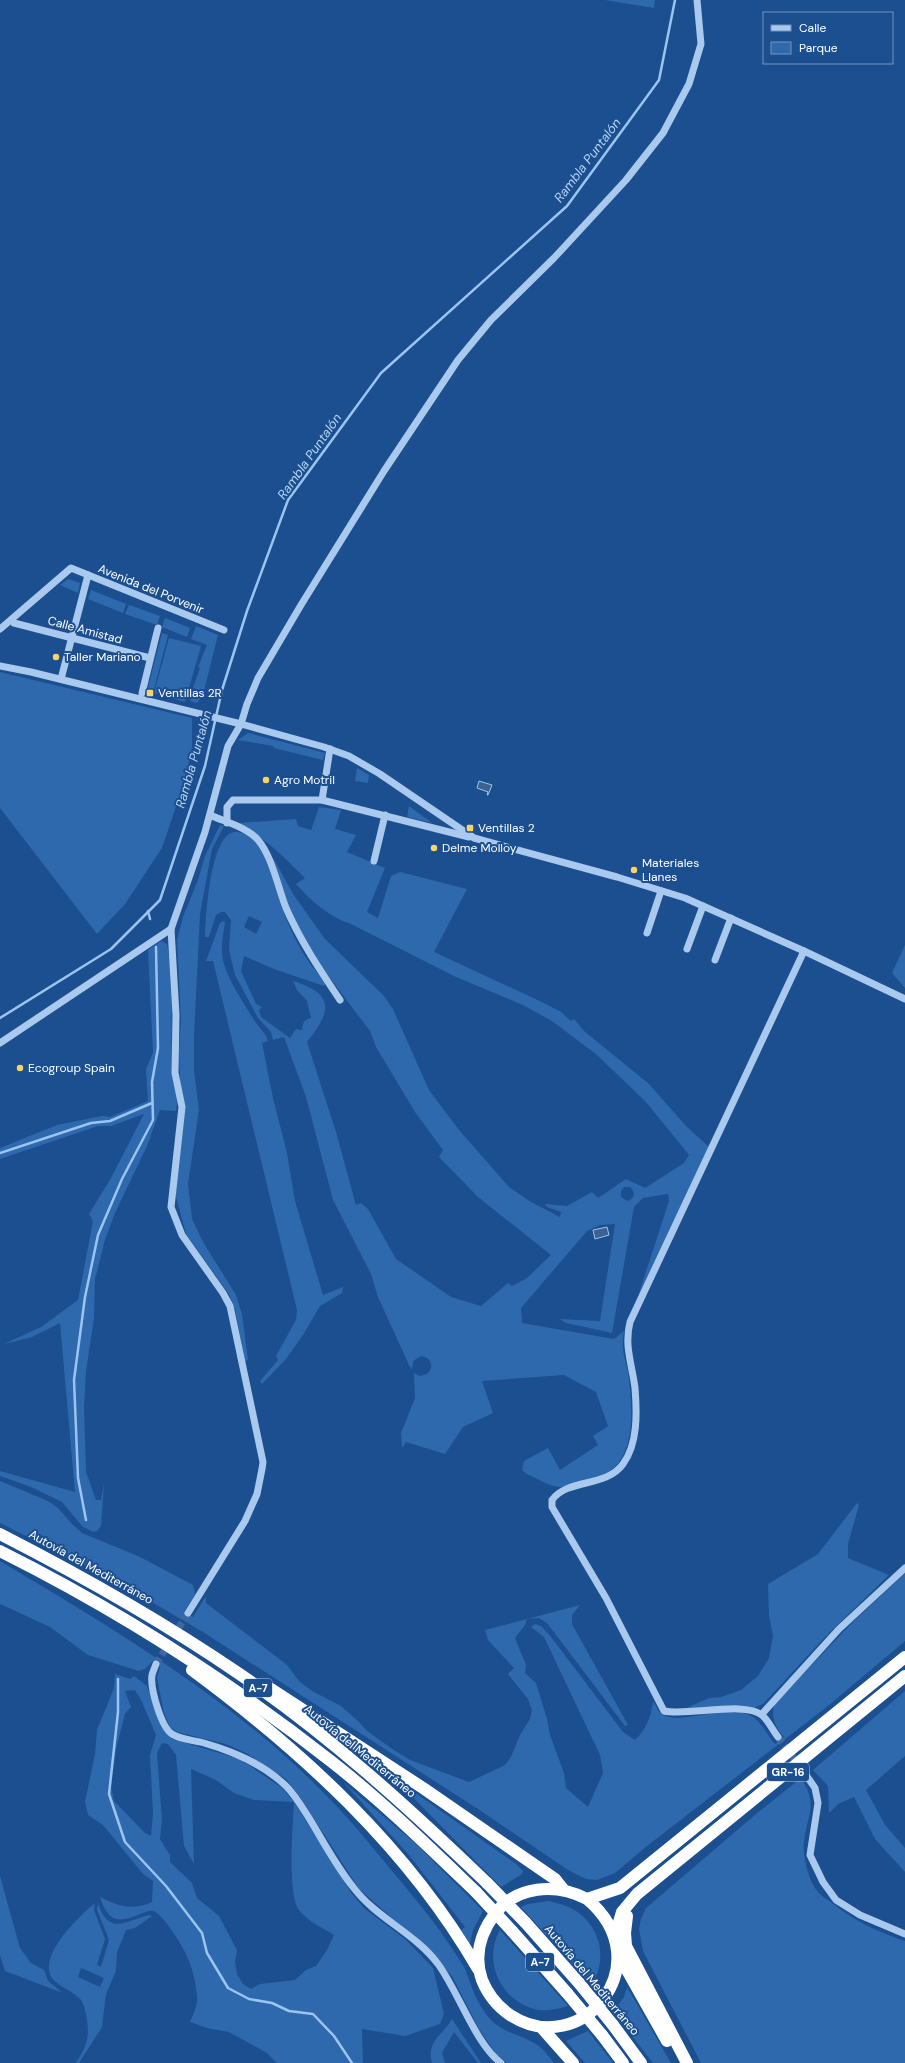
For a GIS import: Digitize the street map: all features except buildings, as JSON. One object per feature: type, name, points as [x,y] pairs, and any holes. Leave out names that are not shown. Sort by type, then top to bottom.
[{"type":"highway","name":"Autovía del Mediterráneo","points":[[0,1534],[113,1594],[239,1674],[371,1775],[419,1817],[525,1922],[579,1983],[641,2063]]},
{"type":"highway","name":"A-7","points":[[0,1551],[83,1594],[156,1637],[249,1699],[332,1762],[412,1831],[476,1892],[567,1992],[623,2063]]},
{"type":"highway","points":[[156,1637],[170,1654],[241,1706],[305,1760],[355,1809],[414,1875],[479,1970],[486,1991],[500,2009],[519,2021],[540,2027],[561,2026],[573,2022],[596,2008],[608,1993],[616,1974],[618,1954],[615,1936],[608,1921],[599,1909],[587,1899],[564,1889],[541,1888],[518,1894],[499,1907],[486,1926],[479,1947],[479,1970]]},
{"type":"highway","name":"GR-16","points":[[587,1899],[620,1888],[905,1657]]},
{"type":"highway","points":[[239,1674],[272,1689],[417,1784],[555,1879],[564,1889]]},
{"type":"highway","name":"GR-16","points":[[615,1936],[622,1912],[637,1894],[905,1676]]},
{"type":"highway","points":[[670,1868],[638,1897],[625,1920],[624,1933],[626,1946],[687,2063]]},
{"type":"highway","points":[[618,1954],[649,2013],[680,2063]]},
{"type":"highway","points":[[540,2027],[573,2063]]},
{"type":"street","points":[[188,1613],[245,1520],[257,1494],[263,1462],[230,1306],[223,1293],[182,1235],[171,1207],[182,1107],[175,1073],[176,1015],[171,929],[210,815],[228,746],[258,678],[301,605],[384,471],[458,360],[491,320],[554,258],[626,180],[663,134],[689,84],[701,44],[697,0]]},
{"type":"street","name":"Avenida del Porvenir","points":[[0,629],[71,568],[224,630]]},
{"type":"street","points":[[60,679],[88,575]]},
{"type":"street","name":"Calle Amistad","points":[[14,623],[150,658]]},
{"type":"street","points":[[142,693],[158,628]]},
{"type":"street","points":[[0,666],[60,679],[200,714],[349,756],[380,774],[474,838]]},
{"type":"street","points":[[322,800],[330,750]]},
{"type":"street","points":[[227,823],[227,807],[234,800],[322,800],[474,838],[661,891],[703,906],[804,951],[905,999]]},
{"type":"street","points":[[210,815],[248,832],[259,840],[267,856],[285,906],[301,941],[340,1000]]},
{"type":"street","points":[[374,861],[385,815]]},
{"type":"street","points":[[647,933],[661,891]]},
{"type":"street","points":[[687,949],[703,906]]},
{"type":"street","points":[[715,960],[731,918]]},
{"type":"street","points":[[0,1043],[171,929]]},
{"type":"street","points":[[778,1737],[762,1714],[737,1709],[684,1713],[664,1711],[606,1598],[554,1513],[552,1500],[561,1491],[608,1478],[623,1465],[631,1450],[636,1431],[635,1388],[626,1347],[626,1335],[630,1322],[804,951]]},
{"type":"street","points":[[762,1714],[839,1629],[905,1568]]},
{"type":"street","points":[[156,1664],[152,1676],[154,1693],[160,1713],[168,1730],[180,1737],[229,1750],[246,1758],[262,1767],[287,1787],[300,1804],[353,1888],[372,1906],[413,1939],[437,1963],[485,2046],[501,2063]]},
{"type":"street","points":[[806,1775],[815,1788],[818,1803],[810,1855],[824,1882],[836,1900],[860,1915],[905,1934]]},
{"type":"green space","points":[[605,0],[655,0],[654,8]]},
{"type":"green space","points":[[68,579],[80,583],[78,593],[60,585]]},
{"type":"green space","points":[[91,590],[126,604],[123,613],[88,599]]},
{"type":"green space","points":[[129,605],[160,616],[157,625],[125,614]]},
{"type":"green space","points":[[165,618],[190,628],[187,637],[162,627]]},
{"type":"green space","points":[[196,626],[218,635],[203,695],[197,703],[190,701],[191,695],[194,696],[195,688],[193,688],[200,668],[198,667],[207,645],[191,639]]},
{"type":"green space","points":[[162,633],[168,635],[153,693],[147,691]]},
{"type":"green space","points":[[169,638],[201,646],[185,702],[154,693]]},
{"type":"green space","points":[[0,672],[192,718],[192,747],[185,780],[162,848],[125,904],[97,934],[0,808]]},
{"type":"green space","points":[[248,733],[325,753],[323,760],[274,748],[273,746],[238,740]]},
{"type":"green space","points":[[357,768],[369,775],[368,783],[355,781]]},
{"type":"green space","points":[[409,806],[432,823],[407,817]]},
{"type":"green space","points":[[319,807],[341,810],[335,829],[356,835],[347,852],[385,868],[367,912],[378,918],[391,876],[400,872],[467,889],[434,952],[544,1003],[561,1012],[571,1021],[574,1019],[584,1031],[649,1084],[686,1126],[709,1147],[657,1261],[638,1296],[669,1201],[668,1194],[643,1198],[634,1207],[612,1333],[566,1323],[560,1319],[600,1321],[615,1224],[600,1225],[587,1231],[521,1308],[522,1323],[614,1339],[624,1331],[623,1351],[629,1379],[631,1424],[629,1439],[624,1453],[617,1465],[606,1474],[568,1486],[557,1487],[543,1482],[522,1470],[524,1461],[548,1448],[560,1470],[598,1445],[593,1436],[608,1426],[596,1392],[564,1375],[482,1381],[493,1413],[463,1427],[445,1454],[406,1442],[402,1448],[401,1433],[415,1398],[414,1373],[420,1376],[427,1374],[431,1368],[431,1363],[427,1358],[421,1356],[413,1361],[412,1370],[378,1297],[371,1274],[333,1200],[306,1097],[284,1037],[273,1040],[271,1032],[258,1018],[235,975],[229,950],[231,920],[225,912],[221,912],[216,915],[209,937],[205,937],[208,893],[211,875],[221,844],[229,835],[238,832],[248,836],[256,843],[264,856],[293,935],[306,958],[325,984],[324,986],[274,969],[244,956],[241,971],[256,1004],[262,1007],[259,1010],[261,1017],[290,1038],[296,1029],[302,1030],[304,1022],[311,1018],[307,1001],[297,990],[293,981],[307,986],[323,998],[325,1005],[321,1022],[307,1042],[336,1132],[356,1205],[361,1203],[368,1209],[396,1259],[451,1297],[481,1306],[508,1283],[512,1286],[527,1278],[551,1255],[478,1197],[439,1157],[443,1150],[415,1112],[376,1047],[370,1031],[317,961],[293,919],[269,853],[293,894],[325,939],[384,996],[393,1009],[429,1090],[459,1130],[509,1187],[531,1202],[560,1217],[561,1212],[547,1207],[545,1204],[567,1206],[592,1192],[598,1198],[626,1179],[645,1188],[684,1163],[689,1155],[646,1102],[597,1055],[552,1021],[523,1005],[456,977],[328,913],[314,902],[296,884],[305,878],[274,849],[258,836],[240,825],[240,823],[296,819],[298,826],[311,830]],"holes":[[[249,916],[262,922],[256,934],[244,927]],[[624,1187],[630,1187],[632,1189],[634,1193],[632,1199],[627,1201],[621,1197],[621,1191]]]},
{"type":"green space","points":[[220,825],[224,826],[212,849],[200,914],[194,1036],[194,1071],[199,1110],[188,1184],[192,1219],[203,1242],[236,1295],[242,1314],[248,1359],[245,1362],[235,1309],[229,1294],[186,1234],[175,1193],[185,1110],[180,1081],[179,1051],[181,1019],[177,940],[183,917],[198,880],[205,856]]},
{"type":"green space","points":[[223,921],[225,922],[222,953],[229,977],[253,1019],[268,1041],[262,1043],[273,1098],[287,1153],[295,1201],[323,1295],[343,1287],[342,1293],[320,1306],[303,1335],[286,1359],[262,1384],[260,1381],[278,1360],[276,1356],[296,1320],[297,1310],[213,961],[206,961],[220,923]]},
{"type":"green space","points":[[161,941],[167,944],[171,974],[172,1066],[177,1106],[176,1111],[160,1110],[147,1146],[115,1213],[105,1240],[95,1279],[94,1318],[86,1371],[84,1407],[86,1472],[96,1500],[101,1500],[104,1483],[101,1526],[97,1531],[93,1532],[82,1526],[62,1502],[31,1487],[0,1476],[0,1471],[75,1492],[60,1323],[32,1337],[4,1344],[41,1327],[78,1300],[93,1221],[89,1214],[111,1178],[144,1114],[111,1126],[98,1126],[0,1159],[0,1148],[57,1125],[102,1116],[110,1117],[148,1101],[146,1069],[153,1053],[148,950]]},
{"type":"green space","points":[[905,945],[905,988],[892,973]]},
{"type":"green space","points":[[0,1481],[48,1501],[57,1507],[82,1533],[140,1557],[193,1585],[195,1594],[184,1612],[193,1617],[206,1596],[206,1603],[287,1665],[299,1681],[312,1691],[341,1706],[367,1731],[391,1748],[410,1760],[469,1782],[505,1765],[511,1757],[520,1735],[530,1719],[532,1710],[528,1699],[508,1674],[514,1668],[488,1640],[485,1630],[580,1605],[572,1615],[572,1624],[628,1725],[625,1726],[547,1623],[539,1618],[527,1619],[525,1625],[515,1638],[526,1665],[525,1673],[536,1683],[547,1719],[550,1735],[564,1773],[566,1788],[588,1807],[603,1773],[600,1755],[544,1637],[531,1627],[535,1624],[541,1626],[551,1637],[623,1732],[635,1740],[643,1731],[648,1722],[653,1701],[662,1714],[670,1717],[681,1718],[716,1713],[740,1712],[755,1718],[775,1744],[784,1737],[774,1722],[774,1704],[852,1623],[905,1573],[905,1641],[828,1706],[647,1846],[615,1873],[597,1880],[586,1879],[568,1870],[481,1811],[203,1632],[114,1580],[0,1523]]},
{"type":"green space","points":[[857,1503],[859,1505],[848,1544],[848,1558],[889,1575],[826,1636],[763,1704],[753,1708],[723,1706],[684,1709],[709,1698],[721,1697],[741,1690],[758,1676],[769,1658],[773,1636],[769,1616],[768,1584],[818,1554]]},
{"type":"green space","points":[[0,1561],[147,1651],[239,1718],[283,1754],[325,1794],[364,1837],[429,1916],[464,1967],[482,2009],[492,2021],[502,2028],[539,2046],[554,2063],[507,2063],[496,2054],[479,2029],[452,1976],[415,1938],[359,1889],[300,1797],[286,1779],[246,1753],[226,1744],[177,1732],[170,1727],[164,1713],[157,1678],[160,1667],[153,1661],[145,1669],[139,1671],[88,1655],[50,1627],[0,1604]]},
{"type":"green space","points":[[115,1674],[130,1679],[134,1676],[147,1686],[162,1728],[172,1739],[240,1759],[282,1788],[294,1802],[352,1894],[365,1909],[405,1939],[433,1968],[444,2014],[440,2024],[405,2036],[362,2029],[363,2063],[277,2063],[267,2053],[229,2032],[207,2028],[190,2022],[197,2003],[195,1980],[186,1954],[171,1930],[161,1917],[153,1911],[147,1911],[130,1918],[113,1918],[106,1911],[100,1897],[119,1905],[132,1907],[145,1905],[152,1902],[153,1881],[143,1874],[103,1825],[88,1815],[85,1802],[95,1754],[97,1730],[114,1688]],"holes":[[[135,1690],[141,1700],[156,1735],[150,1755],[153,1814],[151,1836],[145,1833],[114,1801],[111,1787],[116,1749],[125,1714],[131,1707],[125,1691]],[[162,1743],[168,1744],[176,1755],[184,1846],[194,1864],[191,1769],[216,1780],[234,1793],[254,1800],[294,1802],[292,1875],[295,1902],[299,1910],[306,1918],[334,1935],[327,1950],[316,1966],[306,1970],[295,1980],[260,1984],[251,1989],[243,1984],[237,1974],[235,1962],[237,1950],[219,1916],[197,1898],[192,1883],[170,1862],[170,1855],[160,1839],[162,1820],[157,1753]]]},
{"type":"green space","points":[[905,1691],[905,1756],[866,1790],[885,1825],[905,1848],[905,1872],[875,1839],[854,1797],[838,1804],[829,1813],[828,1786],[813,1770]]},
{"type":"green space","points":[[393,1777],[516,1864],[523,1871],[522,1874],[501,1887]]},
{"type":"green space","points":[[801,1778],[811,1803],[805,1832],[804,1854],[807,1868],[815,1888],[819,1893],[841,1910],[858,1921],[875,1930],[905,1941],[905,2063],[701,2063],[643,1951],[639,1929],[641,1919],[646,1908],[756,1814]]},
{"type":"green space","points":[[343,1782],[415,1843],[483,1911],[473,1930],[470,1944],[461,1930],[465,1927],[409,1855]]},
{"type":"green space","points":[[0,1876],[20,1948],[31,1963],[44,1970],[48,1981],[63,1993],[5,1971],[0,1955]]},
{"type":"green space","points":[[549,1901],[573,1909],[587,1921],[593,1929],[600,1948],[600,1957],[599,1967],[591,1985],[521,1907],[528,1904]]},
{"type":"green space","points":[[95,1903],[94,1910],[105,1939],[97,1965],[101,1967],[109,1940],[97,1910],[98,1903],[102,1913],[107,1920],[112,1923],[125,1923],[149,1915],[152,1916],[135,1928],[126,1930],[117,1952],[116,1971],[106,1994],[102,2027],[79,2063],[76,2063],[83,2050],[88,2034],[84,2005],[76,1995],[52,1978],[49,1969],[50,1959],[62,1937],[71,1926]],"holes":[[[81,1968],[104,1978],[100,1987],[78,1977]]]},
{"type":"green space","points":[[500,1930],[568,2006],[555,2009],[538,2010],[522,2004],[512,1997],[498,1978],[494,1966],[493,1954],[495,1942]]},
{"type":"green space","points":[[627,1987],[671,2063],[653,2063],[613,2012],[624,1997]]},
{"type":"green space","points":[[452,2019],[481,2063],[478,2063],[454,2032],[442,2053],[445,2063],[432,2063],[431,2049],[433,2044]]},
{"type":"green space","points":[[588,2031],[613,2063],[585,2063],[566,2041]]},
{"type":"shaded area","points":[[479,781],[492,785],[488,795],[488,792],[477,788]]},
{"type":"shaded area","points":[[607,1227],[609,1235],[595,1239],[593,1230]]},
{"type":"waterway","name":"Rambla Puntalón","points":[[0,1018],[111,949],[160,900],[205,766],[222,690],[247,611],[288,500],[381,373],[567,206],[659,80],[675,0]]},
{"type":"waterway","name":"Rambla Puntalón","points":[[148,911],[150,919]]},
{"type":"waterway","points":[[86,1520],[78,1478],[74,1380],[85,1297],[98,1235],[122,1179],[153,1120],[152,1082],[158,1048],[156,947]]},
{"type":"waterway","points":[[0,1153],[91,1123],[110,1121],[152,1103]]},
{"type":"waterway","points":[[118,1679],[118,1712],[109,1794],[125,1842],[166,1886],[202,1933],[207,1953],[228,1988],[249,1999],[272,2003],[289,2011],[313,2014],[334,2036],[352,2063]]},
{"type":"tunnel","points":[[156,1664],[188,1613]]},
{"type":"tunnel","points":[[778,1737],[806,1775]]},
{"type":"place","name":"Taller Mariano","points":[[56,657]]},
{"type":"place","name":"Ventillas 2R","points":[[150,693]]},
{"type":"place","name":"Agro Motril","points":[[266,780]]},
{"type":"place","name":"Ventillas 2","points":[[470,828]]},
{"type":"place","name":"Delme Molloy","points":[[434,848]]},
{"type":"place","name":"Materiales Llanes","points":[[634,870]]},
{"type":"place","name":"Ecogroup Spain","points":[[20,1068]]}]
